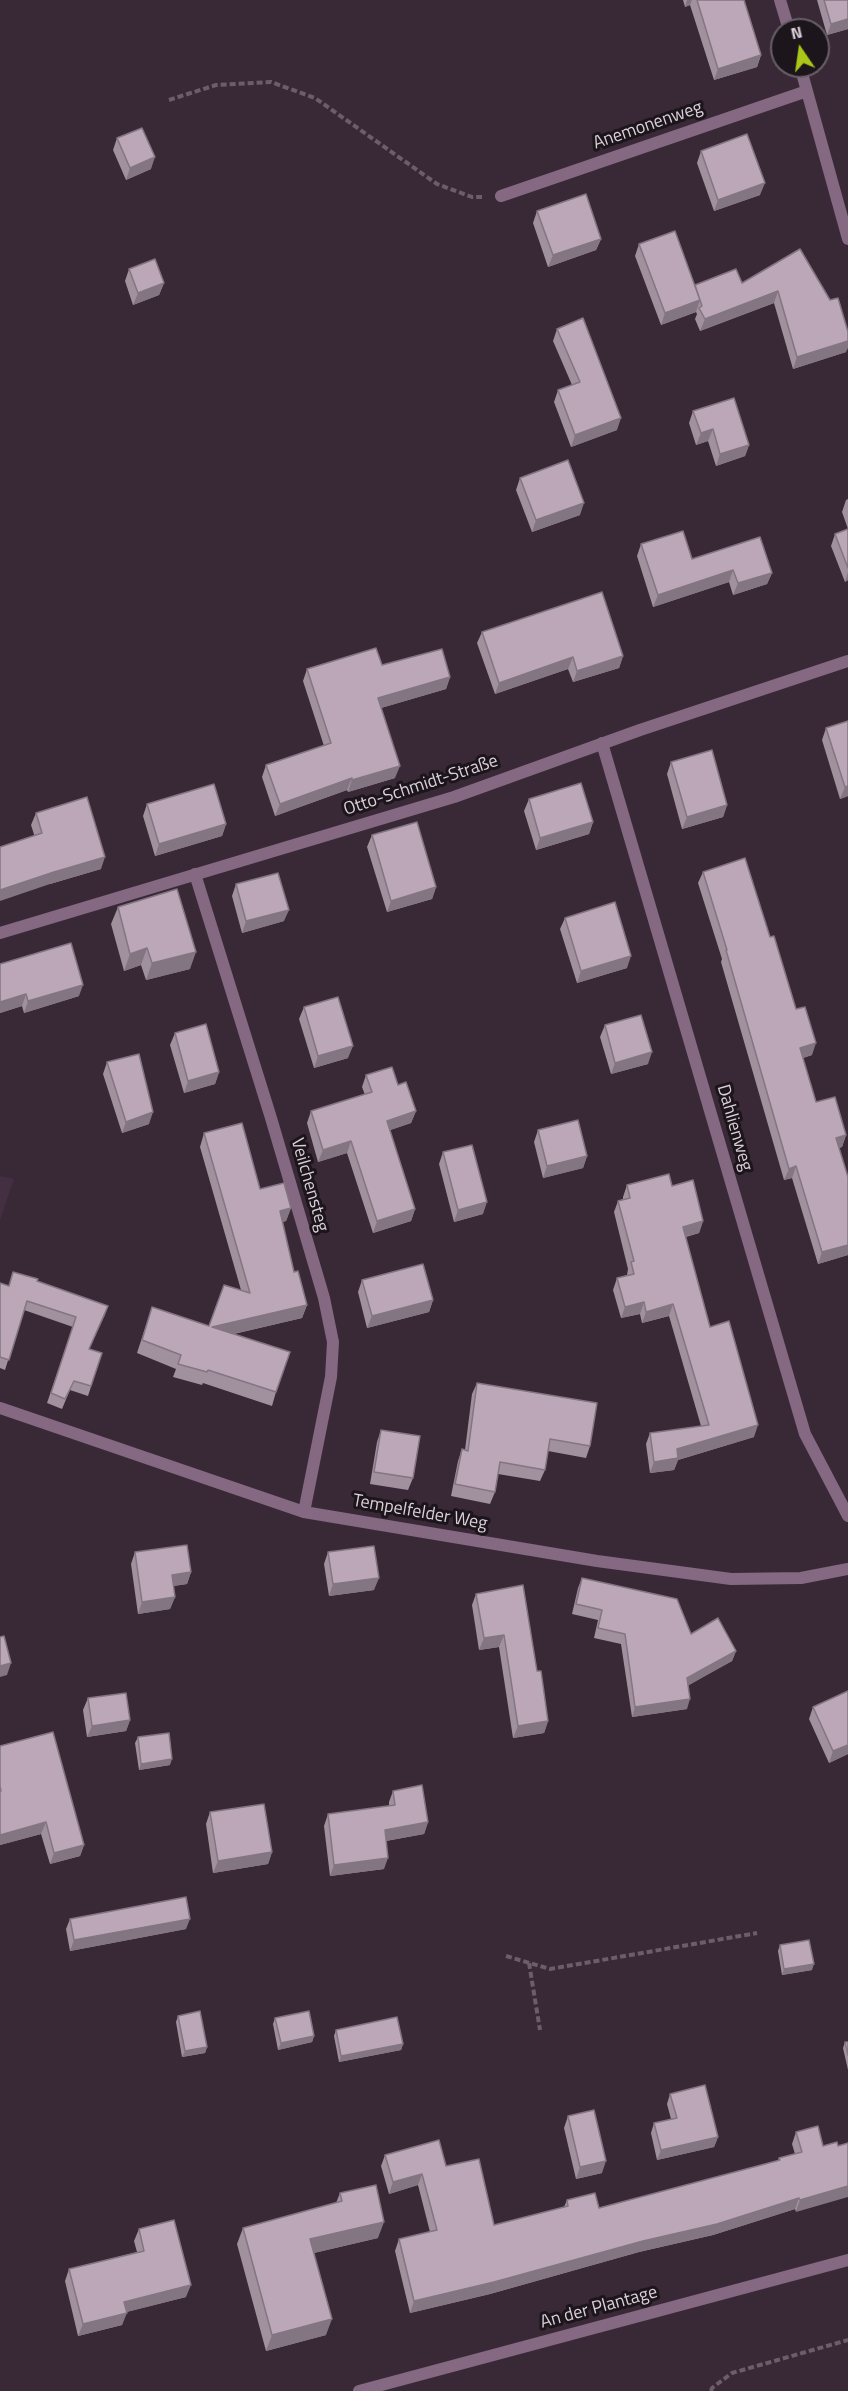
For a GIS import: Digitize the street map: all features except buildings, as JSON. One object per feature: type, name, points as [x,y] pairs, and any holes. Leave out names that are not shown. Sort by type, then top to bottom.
[{"type":"street","points":[[780,0],[785,18]]},
{"type":"street","points":[[803,78],[848,239]]},
{"type":"street","name":"Anemonenweg","points":[[501,196],[807,91]]},
{"type":"street","name":"Otto-Schmidt-Straße","points":[[0,933],[454,797],[602,743],[848,661]]},
{"type":"street","name":"Dahlienweg","points":[[602,743],[805,1434],[848,1516]]},
{"type":"street","name":"Veilchensteg","points":[[195,874],[271,1118],[324,1298],[333,1342],[332,1377],[304,1512]]},
{"type":"street","name":"Tempelfelder Weg","points":[[0,1408],[304,1512],[597,1561],[731,1580],[801,1578],[848,1569]]},
{"type":"street","name":"An der Plantage","points":[[358,2391],[848,2260]]},
{"type":"path","points":[[170,100],[216,85],[271,82],[315,98],[437,184],[472,197],[501,196]]},
{"type":"path","points":[[506,1956],[550,1968],[757,1933]]},
{"type":"path","points":[[528,1963],[540,2030]]},
{"type":"path","points":[[711,2391],[732,2373],[848,2340]]},
{"type":"shaded area","points":[[0,1176],[14,1179],[0,1220]]}]
